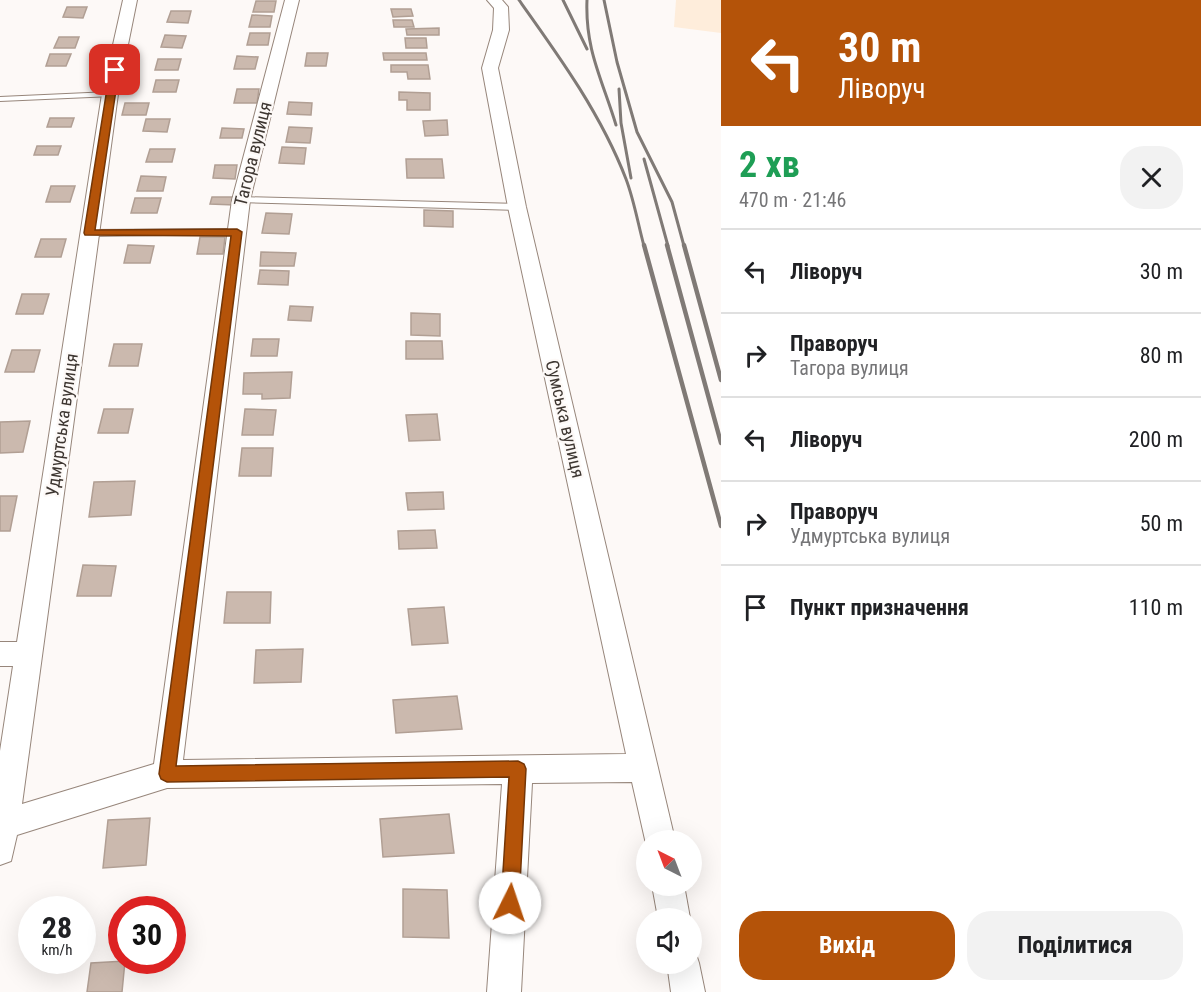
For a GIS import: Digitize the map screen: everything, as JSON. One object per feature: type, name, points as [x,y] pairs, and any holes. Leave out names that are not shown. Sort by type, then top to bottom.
[{"type":"street","name":"Удмуртська вулиця","points":[[1,834],[110,94],[130,0]]},
{"type":"street","name":"Тагора вулиця","points":[[167,774],[241,200],[292,0]]},
{"type":"street","name":"Сумська вулиця","points":[[494,0],[501,7],[501,30],[490,68],[517,207],[658,830]]},
{"type":"street","points":[[0,654],[29,654]]},
{"type":"street","points":[[1,834],[167,774],[645,768]]},
{"type":"street","points":[[504,992],[518,769]]},
{"type":"street","points":[[685,974],[688,992]]},
{"type":"lane","points":[[0,99],[110,94]]},
{"type":"lane","points":[[241,200],[517,207]]},
{"type":"lane","points":[[89,233],[237,232]]},
{"type":"shaded area","points":[[676,0],[721,0],[721,33],[674,27]]},
{"type":"building","points":[[256,1],[276,1],[274,12],[253,12]]},
{"type":"building","points":[[67,7],[87,7],[83,18],[63,17]]},
{"type":"building","points":[[391,9],[411,9],[413,16],[393,17]]},
{"type":"building","points":[[171,11],[191,11],[188,23],[167,22]]},
{"type":"building","points":[[252,15],[272,16],[270,27],[249,27]]},
{"type":"building","points":[[393,20],[412,20],[414,27],[394,27]]},
{"type":"building","points":[[439,28],[439,35],[407,35],[406,29]]},
{"type":"building","points":[[250,33],[270,33],[268,45],[247,45]]},
{"type":"building","points":[[165,35],[186,36],[182,48],[161,47]]},
{"type":"building","points":[[59,37],[79,37],[75,48],[54,48]]},
{"type":"building","points":[[405,38],[426,38],[427,48],[406,48]]},
{"type":"building","points":[[307,53],[328,53],[326,66],[305,66]]},
{"type":"building","points":[[383,53],[426,53],[427,60],[384,60]]},
{"type":"building","points":[[50,54],[71,54],[66,66],[46,66]]},
{"type":"building","points":[[237,56],[258,57],[255,69],[234,69]]},
{"type":"building","points":[[158,59],[181,59],[178,70],[155,70]]},
{"type":"building","points":[[391,65],[428,65],[430,79],[408,79],[407,72],[391,72]]},
{"type":"building","points":[[156,80],[179,80],[176,92],[153,92]]},
{"type":"building","points":[[237,89],[259,89],[257,103],[234,103]]},
{"type":"building","points":[[399,92],[430,93],[430,110],[407,110],[407,100],[399,100]]},
{"type":"building","points":[[289,102],[312,103],[311,115],[287,114]]},
{"type":"building","points":[[125,103],[149,103],[146,115],[122,115]]},
{"type":"building","points":[[50,118],[74,118],[71,127],[47,127]]},
{"type":"building","points":[[146,119],[170,119],[167,132],[143,131]]},
{"type":"building","points":[[447,120],[448,135],[425,136],[423,121]]},
{"type":"building","points":[[289,127],[312,128],[310,143],[286,142]]},
{"type":"building","points":[[222,128],[244,129],[242,138],[220,138]]},
{"type":"building","points":[[37,146],[61,146],[58,155],[34,155]]},
{"type":"building","points":[[282,147],[306,148],[304,164],[279,163]]},
{"type":"building","points":[[150,149],[175,149],[172,162],[146,162]]},
{"type":"building","points":[[406,159],[442,159],[444,178],[407,178]]},
{"type":"building","points":[[215,165],[237,165],[235,179],[213,178]]},
{"type":"building","points":[[141,176],[166,177],[163,191],[137,191]]},
{"type":"building","points":[[51,186],[75,186],[70,202],[46,202]]},
{"type":"building","points":[[212,197],[235,197],[234,205],[210,204]]},
{"type":"building","points":[[135,198],[161,198],[157,213],[131,213]]},
{"type":"building","points":[[424,210],[453,211],[453,227],[424,226]]},
{"type":"building","points":[[266,213],[292,214],[289,234],[262,233]]},
{"type":"building","points":[[200,237],[225,237],[223,254],[197,254]]},
{"type":"building","points":[[41,239],[66,239],[61,257],[35,257]]},
{"type":"building","points":[[128,245],[154,246],[150,263],[124,263]]},
{"type":"building","points":[[261,252],[296,253],[294,266],[260,266]]},
{"type":"building","points":[[260,270],[289,271],[288,285],[258,284]]},
{"type":"building","points":[[22,294],[49,294],[43,314],[16,314]]},
{"type":"building","points":[[290,306],[313,307],[311,321],[288,320]]},
{"type":"building","points":[[411,313],[440,314],[440,336],[411,335]]},
{"type":"building","points":[[253,339],[279,339],[277,356],[251,356]]},
{"type":"building","points":[[406,341],[442,341],[443,359],[406,359]]},
{"type":"building","points":[[114,344],[142,344],[138,366],[109,366]]},
{"type":"building","points":[[12,350],[40,350],[34,372],[5,372]]},
{"type":"building","points":[[292,372],[290,398],[262,399],[262,394],[243,394],[244,373]]},
{"type":"building","points":[[104,409],[133,409],[128,433],[98,433]]},
{"type":"building","points":[[245,409],[276,410],[273,435],[242,435]]},
{"type":"building","points":[[437,414],[440,440],[409,441],[406,415]]},
{"type":"building","points":[[30,421],[23,452],[0,453],[0,422]]},
{"type":"building","points":[[242,448],[273,448],[271,476],[239,476]]},
{"type":"building","points":[[135,481],[131,515],[89,517],[94,482]]},
{"type":"building","points":[[443,492],[444,509],[408,510],[406,493]]},
{"type":"building","points":[[0,496],[17,496],[10,531],[0,531]]},
{"type":"building","points":[[435,530],[437,548],[399,549],[398,531]]},
{"type":"building","points":[[83,565],[116,566],[111,596],[77,596]]},
{"type":"building","points":[[227,592],[271,592],[270,623],[224,623]]},
{"type":"building","points":[[444,607],[448,643],[412,645],[408,609]]},
{"type":"building","points":[[303,649],[301,682],[254,683],[256,650]]},
{"type":"building","points":[[457,696],[462,729],[396,733],[393,700]]},
{"type":"building","points":[[449,814],[454,853],[383,857],[380,819]]},
{"type":"building","points":[[150,818],[146,865],[103,868],[108,820]]},
{"type":"building","points":[[403,889],[447,890],[449,938],[403,937]]},
{"type":"building","points":[[108,962],[108,974],[124,974],[122,992],[87,992],[89,974],[96,974],[96,963]]},
{"type":"railway","points":[[519,0],[564,64],[604,131],[629,187],[644,246]]},
{"type":"railway","points":[[563,0],[587,49]]},
{"type":"railway","points":[[587,0],[587,18],[592,49],[616,125]]},
{"type":"railway","points":[[604,0],[617,62],[637,132],[672,202],[684,246]]},
{"type":"railway","points":[[619,89],[621,123],[631,178]]},
{"type":"railway","points":[[644,159],[668,246]]},
{"type":"railway","points":[[644,245],[721,526]]},
{"type":"railway","points":[[667,245],[721,443]]},
{"type":"railway","points":[[684,245],[721,380]]},
{"type":"route","points":[[115,70],[89,233],[237,232],[167,774],[518,769],[510,903]]}]
